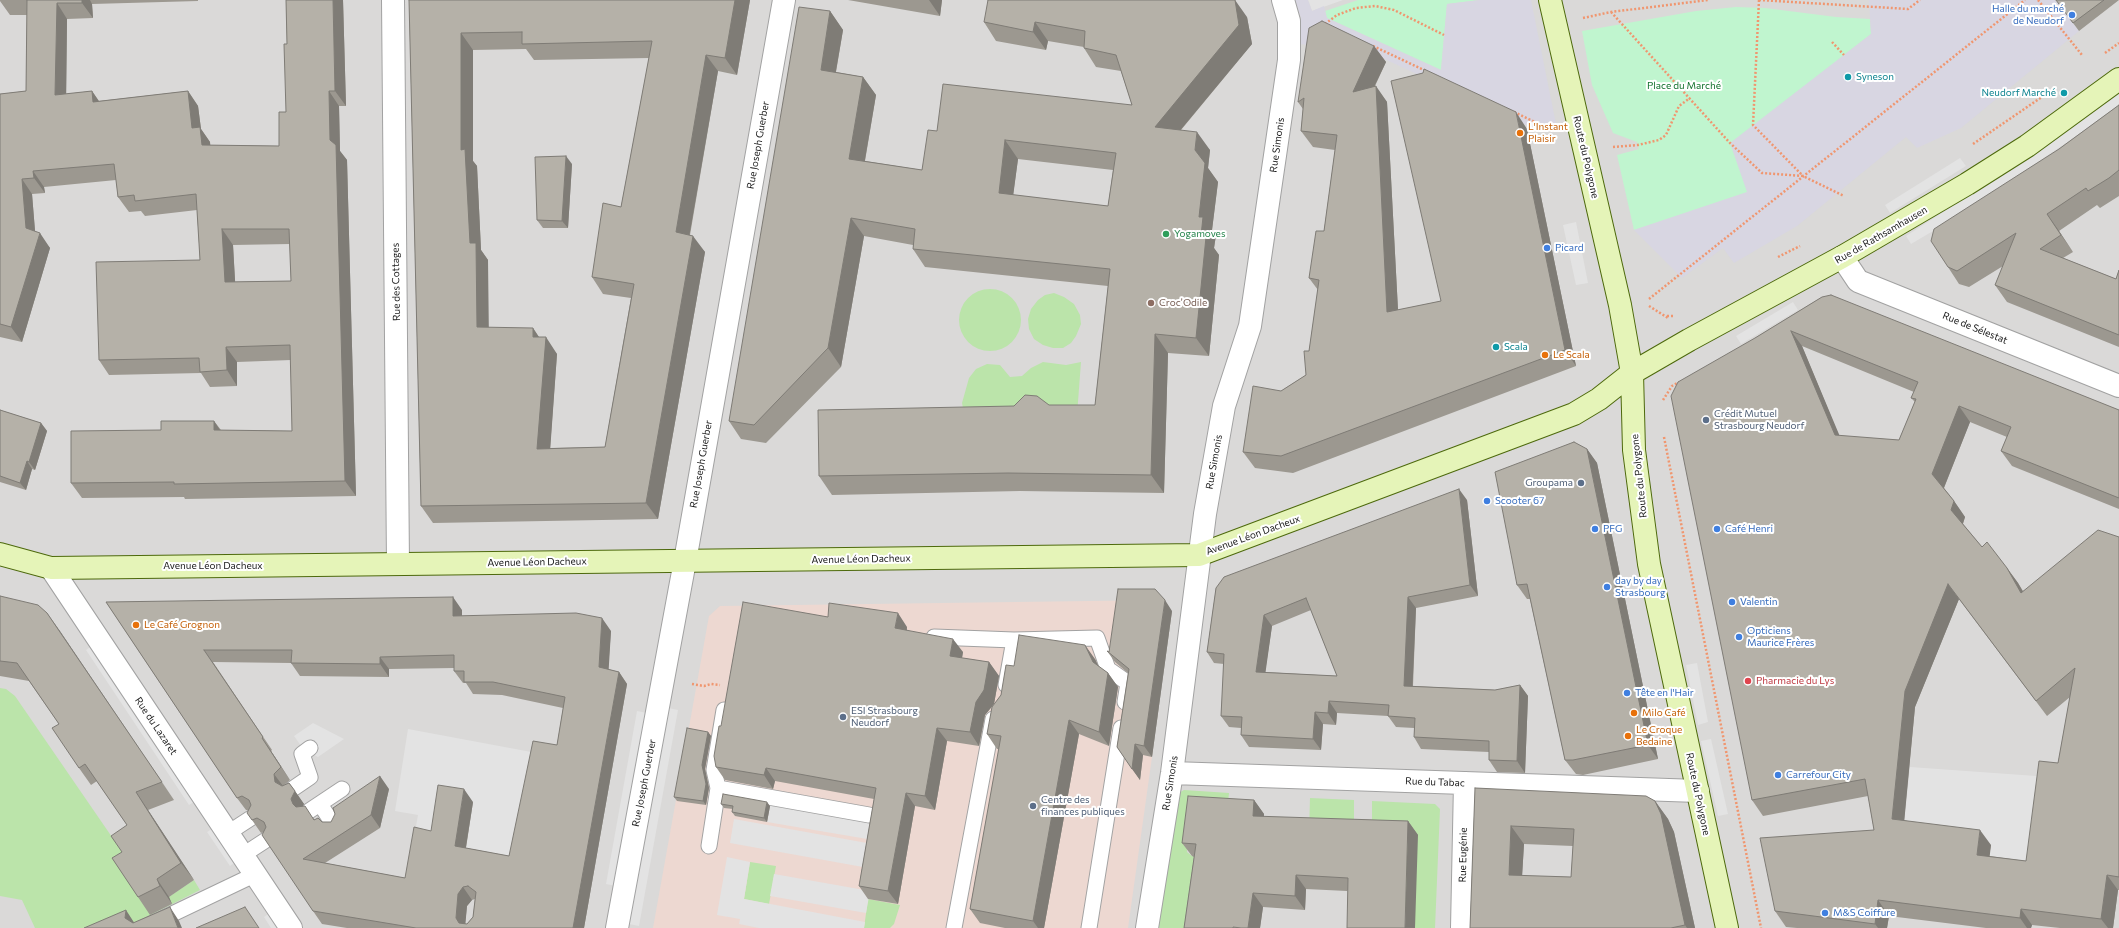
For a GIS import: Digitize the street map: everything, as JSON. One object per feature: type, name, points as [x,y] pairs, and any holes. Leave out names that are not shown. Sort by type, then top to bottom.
[{"type":"street","name":"Rue des Cottages","points":[[393,0],[398,564]]},
{"type":"street","name":"Rue Joseph Guerber","points":[[617,928],[685,561],[784,0]]},
{"type":"street","name":"Rue Simonis","points":[[1147,928],[1172,773],[1196,593],[1199,555],[1224,406],[1250,326],[1289,60],[1290,21],[1283,0]]},
{"type":"street","name":"Route du Polygone","points":[[1550,0],[1620,305],[1632,373],[1634,450],[1649,564],[1727,928]]},
{"type":"street","name":"Rue de Rathsamhausen","points":[[1632,373],[1842,257],[1967,184],[2020,150],[2119,79]]},
{"type":"street","name":"Rue de Sélestat","points":[[1842,257],[1858,281],[2119,386]]},
{"type":"street","name":"Avenue Léon Dacheux","points":[[51,568],[1199,555],[1574,414],[1599,400],[1632,373]]},
{"type":"street","points":[[0,554],[51,568]]},
{"type":"street","name":"Rue du Lazaret","points":[[51,568],[291,928]]},
{"type":"street","name":"Rue du Tabac","points":[[1172,773],[1698,791]]},
{"type":"street","name":"Rue Eugénie","points":[[1462,928],[1466,783]]},
{"type":"lane","points":[[934,638],[1014,640],[1097,638],[1108,669],[1128,683],[1089,928]]},
{"type":"lane","points":[[954,928],[994,717],[1003,705],[1014,640]]},
{"type":"lane","points":[[709,846],[718,788],[714,770],[724,710]]},
{"type":"lane","points":[[291,790],[310,777],[302,754],[310,748]]},
{"type":"lane","points":[[718,788],[869,815]]},
{"type":"lane","points":[[335,827],[314,807],[342,789]]},
{"type":"lane","points":[[228,833],[251,818]]},
{"type":"lane","points":[[242,855],[266,840]]},
{"type":"lane","points":[[143,928],[256,874]]},
{"type":"path","points":[[1576,19],[1611,12],[1708,0]]},
{"type":"path","points":[[1844,196],[1803,176],[1753,125],[1759,0],[1908,9],[1920,0]]},
{"type":"path","points":[[1649,299],[2025,0]]},
{"type":"path","points":[[2038,0],[2082,55]]},
{"type":"path","points":[[1328,27],[1323,26],[1337,15],[1356,8],[1375,6],[1394,10],[1444,35]]},
{"type":"path","points":[[1611,12],[1730,143],[1762,173],[1803,176]]},
{"type":"path","points":[[1832,42],[1844,55]]},
{"type":"path","points":[[2104,54],[2119,43]]},
{"type":"path","points":[[1369,44],[1433,74]]},
{"type":"path","points":[[1970,147],[2059,85]]},
{"type":"path","points":[[1608,147],[1638,145],[1659,140],[1666,135],[1679,106],[1690,98]]},
{"type":"path","points":[[1511,110],[1539,124]]},
{"type":"path","points":[[1773,260],[1806,243]]},
{"type":"path","points":[[1646,304],[1656,312],[1667,316],[1682,345]]},
{"type":"path","points":[[1662,404],[1663,397],[1672,386],[1684,380]]},
{"type":"path","points":[[1663,430],[1761,928]]},
{"type":"path","points":[[689,684],[704,686],[711,684]]},
{"type":"path","points":[[704,686],[710,692]]},
{"type":"shaded area","points":[[0,0],[2119,0],[2119,928],[0,928]]},
{"type":"shaded area","points":[[1295,0],[1308,0],[1312,11],[1324,6],[1327,18],[1441,70],[1447,4],[1480,0],[1531,0],[1557,129],[1541,132],[1333,35],[1320,46],[1299,44],[1301,18]]},
{"type":"shaded area","points":[[1308,0],[1343,0],[1312,11]]},
{"type":"shaded area","points":[[1869,0],[2055,0],[2079,31],[1961,128],[1917,148],[1906,137],[1797,226],[1734,263],[1723,248],[1682,278],[1634,230],[1747,192],[1730,143],[1871,34]]},
{"type":"shaded area","points":[[2119,94],[2119,107],[1955,218],[1911,244],[1906,236],[2033,154]]},
{"type":"shaded area","points":[[1960,158],[1966,166],[1890,213],[1885,205]]},
{"type":"shaded area","points":[[1576,222],[1588,283],[1576,285],[1563,225]]},
{"type":"shaded area","points":[[1793,302],[1798,310],[1741,344],[1736,336]]},
{"type":"shaded area","points":[[1163,600],[1152,757],[1128,928],[653,928],[709,616],[720,606]]},
{"type":"shaded area","points":[[93,645],[197,800],[189,805],[86,650]]},
{"type":"shaded area","points":[[1697,663],[1708,722],[1698,725],[1686,665]]},
{"type":"shaded area","points":[[668,708],[678,710],[639,926],[629,924]]},
{"type":"shaded area","points":[[637,711],[647,713],[616,886],[606,884]]},
{"type":"shaded area","points":[[313,723],[344,739],[318,757],[304,750],[294,736]]},
{"type":"shaded area","points":[[408,729],[542,754],[537,871],[464,859],[473,802],[440,843],[414,838],[418,815],[395,811]]},
{"type":"shaded area","points":[[1711,739],[1728,814],[1718,816],[1701,741]]},
{"type":"shaded area","points":[[1910,767],[2050,777],[2038,876],[1988,870],[1990,845],[1902,844]]},
{"type":"shaded area","points":[[770,803],[882,823],[879,841],[767,822]]},
{"type":"shaded area","points":[[734,819],[878,845],[874,869],[730,843]]},
{"type":"shaded area","points":[[215,827],[237,861],[230,866],[207,832]]},
{"type":"shaded area","points":[[727,857],[750,862],[744,899],[865,922],[864,928],[759,928],[739,924],[740,919],[717,915]]},
{"type":"shaded area","points":[[774,874],[870,891],[866,913],[770,896]]},
{"type":"shaded area","points":[[271,912],[282,928],[271,928],[264,917]]},
{"type":"green space","points":[[1358,0],[1479,0],[1447,4],[1441,70],[1327,18],[1325,11]]},
{"type":"green space","name":"Place du Marché","points":[[1736,7],[1765,8],[1836,17],[1870,19],[1871,34],[1844,55],[1748,192],[1634,230],[1617,155],[1639,149],[1637,142],[1613,133],[1592,85],[1582,31],[1696,11]]},
{"type":"green space","points":[[990,289],[1002,292],[1012,298],[1018,308],[1021,320],[1018,332],[1012,342],[1002,348],[990,351],[978,348],[968,342],[962,332],[959,320],[962,308],[968,298],[978,292]]},
{"type":"green space","points":[[1054,293],[1064,297],[1074,304],[1080,315],[1081,324],[1076,336],[1071,343],[1063,348],[1053,348],[1043,345],[1034,339],[1029,329],[1028,319],[1031,309],[1038,300],[1045,295]]},
{"type":"green space","points":[[1043,362],[1066,365],[1081,362],[1077,415],[965,418],[962,403],[969,378],[976,369],[987,364],[1000,365],[1010,377],[1022,376],[1031,368]]},
{"type":"green space","points":[[0,688],[6,689],[15,696],[158,904],[194,880],[200,890],[125,928],[35,928],[22,900],[0,896]]},
{"type":"green space","points":[[1184,790],[1229,793],[1227,812],[1190,817],[1187,852],[1192,856],[1204,858],[1196,928],[1157,928],[1175,795]]},
{"type":"green space","points":[[1310,798],[1354,800],[1354,834],[1309,833]]},
{"type":"green space","points":[[1372,801],[1435,804],[1440,809],[1435,928],[1414,928],[1372,834]]},
{"type":"green space","points":[[750,862],[776,866],[769,904],[744,899]]},
{"type":"green space","points":[[868,899],[900,905],[894,924],[890,928],[864,928]]},
{"type":"building","points":[[27,0],[82,0],[82,3],[57,3],[55,95],[92,91],[93,102],[188,91],[192,128],[200,127],[202,145],[279,146],[279,112],[286,112],[284,44],[287,44],[286,0],[333,0],[335,91],[329,91],[330,140],[336,145],[345,481],[174,484],[174,482],[71,483],[71,431],[161,430],[161,421],[214,421],[214,430],[292,431],[290,345],[226,347],[227,370],[200,372],[199,358],[99,360],[96,262],[200,260],[196,194],[135,201],[134,195],[118,197],[114,164],[33,171],[34,178],[22,179],[26,228],[40,233],[11,327],[0,324],[0,94],[26,91]],"holes":[[[222,229],[289,229],[291,281],[225,282]]]},
{"type":"building","points":[[409,0],[735,0],[725,58],[706,55],[676,232],[693,236],[646,503],[421,506]],"holes":[[[522,32],[522,44],[652,41],[621,207],[603,203],[592,277],[634,284],[605,447],[537,449],[546,337],[533,337],[533,328],[477,327],[476,243],[470,243],[465,149],[461,150],[461,33]]]},
{"type":"building","points":[[988,0],[1235,0],[1239,25],[1155,127],[1197,132],[1195,150],[1205,163],[1199,217],[1203,217],[1201,236],[1206,237],[1196,338],[1155,334],[1151,475],[1008,473],[819,476],[818,410],[1014,406],[1025,395],[1037,396],[1049,405],[1095,405],[1110,269],[913,249],[915,229],[851,218],[828,348],[754,425],[729,421],[799,7],[830,11],[821,70],[863,77],[849,159],[922,170],[928,130],[937,131],[943,84],[1132,105],[1116,55],[1084,48],[1085,31],[1035,22],[1033,32],[984,22]],"holes":[[[1005,140],[1116,153],[1108,206],[999,193]]]},
{"type":"building","name":"Halle du marché de Neudorf","points":[[2056,0],[2104,0],[2073,23]]},
{"type":"building","points":[[1322,21],[1374,46],[1353,92],[1376,86],[1387,312],[1441,301],[1391,81],[1423,73],[1424,69],[1516,112],[1565,350],[1281,456],[1243,452],[1253,386],[1281,391],[1306,375],[1304,351],[1309,351],[1319,280],[1309,278],[1316,231],[1324,231],[1337,135],[1301,131],[1304,98],[1298,102],[1309,28]]},
{"type":"building","points":[[2119,105],[2119,170],[2088,191],[2086,188],[2047,214],[2061,235],[2040,249],[2116,279],[2119,270],[2119,335],[1995,285],[2016,233],[1957,271],[1948,267],[1931,241],[1934,229],[2059,149]]},
{"type":"building","points":[[566,156],[562,221],[537,220],[535,157]]},
{"type":"building","points":[[1831,295],[2119,410],[2119,498],[2001,451],[2011,427],[1959,406],[1932,474],[1954,501],[1951,510],[1982,547],[1987,542],[2007,568],[2021,593],[2098,530],[2119,537],[2119,877],[2107,875],[2101,919],[2021,909],[2020,918],[1878,900],[1875,924],[1775,911],[1760,838],[1874,830],[1865,779],[1752,800],[1671,396],[1678,382],[1755,338],[1822,297]],"holes":[[[1791,331],[1918,382],[1911,398],[1916,399],[1899,440],[1835,435]],[[1948,584],[2036,701],[2075,668],[2058,763],[2039,761],[2026,861],[1977,855],[1980,830],[1892,819],[1905,691]]]},
{"type":"building","points":[[0,410],[41,423],[29,462],[27,461],[20,483],[0,476]]},
{"type":"building","points":[[1574,442],[1587,449],[1648,745],[1573,760],[1565,760],[1527,584],[1517,585],[1495,472]]},
{"type":"building","points":[[1459,489],[1470,585],[1408,597],[1404,686],[1495,690],[1520,685],[1517,761],[1489,760],[1489,741],[1414,737],[1415,718],[1388,716],[1389,705],[1329,701],[1328,713],[1315,712],[1313,739],[1241,735],[1242,717],[1221,716],[1224,654],[1207,652],[1216,588],[1224,577]],"holes":[[[1306,598],[1337,676],[1256,672],[1264,615]]]},
{"type":"building","points":[[1118,589],[1155,589],[1165,600],[1144,746],[1135,744],[1132,769],[1117,747],[1129,669],[1107,651],[1109,652]]},
{"type":"building","points":[[0,596],[38,605],[47,613],[162,782],[136,792],[181,863],[157,879],[160,886],[138,897],[112,858],[122,852],[111,836],[127,825],[85,764],[79,768],[52,728],[59,724],[17,663],[0,661]]},
{"type":"building","points":[[453,597],[453,616],[576,613],[602,618],[599,667],[619,672],[573,928],[416,928],[313,911],[262,835],[266,827],[264,822],[257,818],[252,820],[247,813],[251,805],[249,800],[242,796],[237,798],[106,602]],"holes":[[[204,650],[292,650],[291,663],[380,664],[380,657],[454,655],[454,671],[464,671],[464,682],[493,682],[565,697],[557,745],[533,741],[509,856],[455,846],[464,789],[438,785],[431,831],[414,827],[405,878],[303,859],[371,815],[380,776],[333,808],[335,814],[331,822],[322,822],[318,818],[314,820],[305,806],[296,807],[293,804],[291,799],[295,791],[289,783],[282,786],[275,782],[274,774],[281,767],[262,738],[263,737]],[[468,886],[476,892],[473,917],[467,924],[459,923],[456,918],[458,894],[463,887]]]},
{"type":"building","name":"ESI Strasbourg Neudorf","points":[[743,602],[828,617],[829,603],[898,613],[895,628],[953,639],[950,656],[989,662],[984,690],[976,702],[970,732],[937,728],[925,796],[906,793],[888,891],[859,886],[876,788],[766,768],[764,775],[716,767],[714,756],[719,726],[721,726]]},
{"type":"building","name":"Centre des finances publiques","points":[[1019,635],[1085,645],[1093,662],[1108,673],[1099,732],[1069,720],[1033,921],[970,909],[1001,736],[987,734],[992,707],[1001,695],[1006,665],[1014,666]]},
{"type":"building","points":[[687,728],[708,732],[702,765],[706,784],[703,801],[674,797]]},
{"type":"building","points":[[1475,788],[1646,796],[1655,801],[1661,814],[1685,925],[1671,928],[1470,928]],"holes":[[[1511,826],[1574,829],[1571,877],[1509,875]]]},
{"type":"building","points":[[723,794],[767,802],[764,818],[732,812],[733,806],[721,804]]},
{"type":"building","points":[[1188,796],[1254,800],[1253,816],[1408,821],[1405,928],[1347,928],[1348,878],[1296,875],[1295,896],[1253,893],[1248,928],[1184,928],[1196,844],[1182,843]]},
{"type":"building","points":[[170,907],[178,928],[84,928],[126,910],[125,918],[133,923]]},
{"type":"building","points":[[245,907],[259,928],[196,928]]},
{"type":"place","name":"Halle du marché de Neudorf","points":[[2072,15]]},
{"type":"place","name":"Syneson","points":[[1848,77]]},
{"type":"place","name":"Neudorf Marché","points":[[2064,93]]},
{"type":"place","name":"L'Instant Plaisir","points":[[1520,133]]},
{"type":"place","name":"Yogamoves","points":[[1166,234]]},
{"type":"place","name":"Picard","points":[[1547,248]]},
{"type":"place","name":"Croc’Odile","points":[[1151,303]]},
{"type":"place","name":"Scala","points":[[1496,347]]},
{"type":"place","name":"Le Scala","points":[[1545,355]]},
{"type":"place","name":"Crédit Mutuel Strasbourg Neudorf","points":[[1706,420]]},
{"type":"place","name":"Groupama","points":[[1581,483]]},
{"type":"place","name":"Scooter 67","points":[[1487,501]]},
{"type":"place","name":"PFG","points":[[1595,529]]},
{"type":"place","name":"Café Henri","points":[[1717,529]]},
{"type":"place","name":"day by day Strasbourg","points":[[1607,587]]},
{"type":"place","name":"Valentin","points":[[1732,602]]},
{"type":"place","name":"Le Café Grognon","points":[[136,625]]},
{"type":"place","name":"Opticiens Maurice Frères","points":[[1739,637]]},
{"type":"place","name":"Pharmacie du Lys","points":[[1748,681]]},
{"type":"place","name":"Tête en l'Hair","points":[[1627,693]]},
{"type":"place","name":"Milo Café","points":[[1634,713]]},
{"type":"place","name":"ESI Strasbourg Neudorf","points":[[843,717]]},
{"type":"place","name":"Le Croque Bedaine","points":[[1628,736]]},
{"type":"place","name":"Carrefour City","points":[[1778,775]]},
{"type":"place","name":"Centre des finances publiques","points":[[1033,806]]},
{"type":"place","name":"M&S Coiffure","points":[[1825,913]]}]
